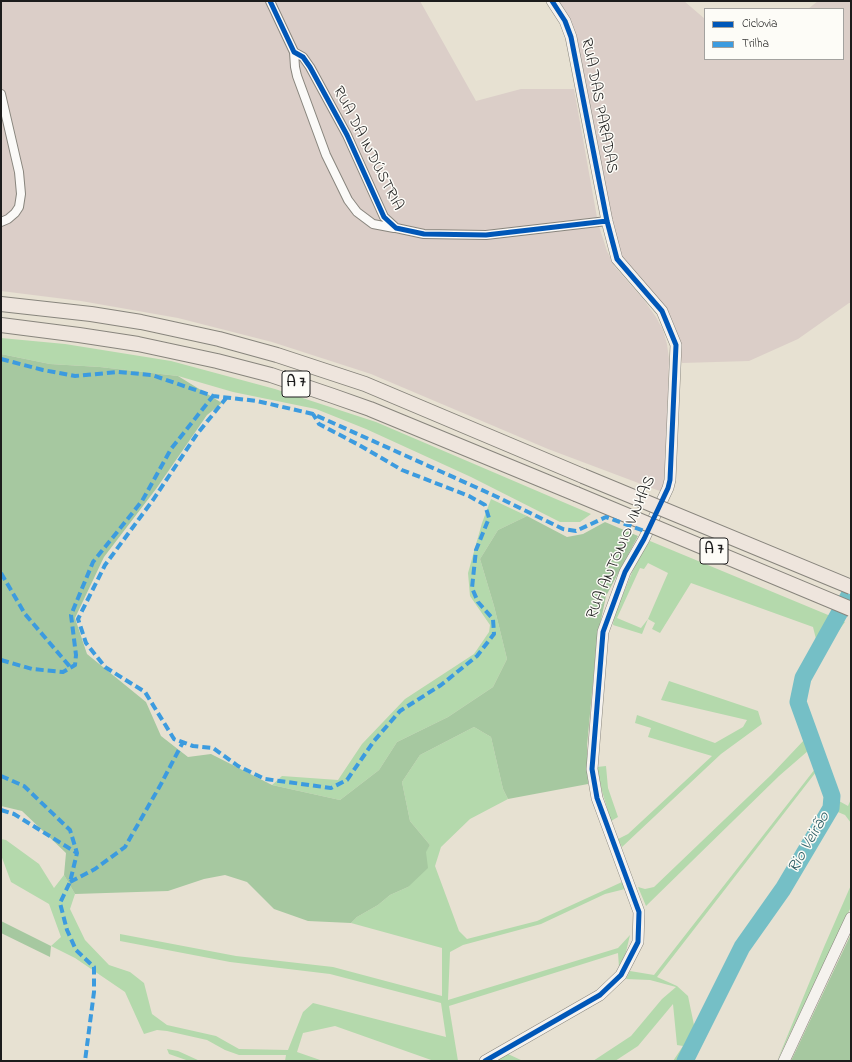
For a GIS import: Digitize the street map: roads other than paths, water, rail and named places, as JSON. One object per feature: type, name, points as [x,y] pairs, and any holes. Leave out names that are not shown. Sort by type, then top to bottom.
[{"type":"highway","name":"A 7","points":[[1,304],[84,313],[141,322],[219,339],[277,355],[372,387],[851,588]]},
{"type":"highway","name":"A 7","points":[[1,325],[138,344],[218,361],[271,375],[370,409],[851,609]]},
{"type":"street","name":"RUA DA INDÚSTRIA","points":[[270,1],[294,52],[297,76],[326,155],[348,200],[357,212],[373,224],[424,234],[486,235],[607,221]]},
{"type":"street","name":"RUA DAS PARADAS","points":[[552,1],[565,21],[571,37],[607,221]]},
{"type":"street","name":"RUA DA INDÚSTRIA","points":[[294,52],[303,57],[310,67],[347,135],[384,217],[396,228]]},
{"type":"street","points":[[1,94],[19,172],[21,194],[19,207],[12,217],[1,222]]},
{"type":"street","name":"RUA ANTÓNIO VINHAS","points":[[485,1061],[600,995],[621,975],[638,942],[639,912],[597,798],[592,769],[603,632],[626,572],[644,539],[668,488],[670,480],[676,345],[662,311],[617,259],[607,221]]},
{"type":"street","points":[[784,1061],[851,918]]},
{"type":"waterway","name":"Rio Veirão","points":[[685,1061],[742,947],[783,889],[831,808],[832,796],[798,702],[803,678],[851,592]]}]
